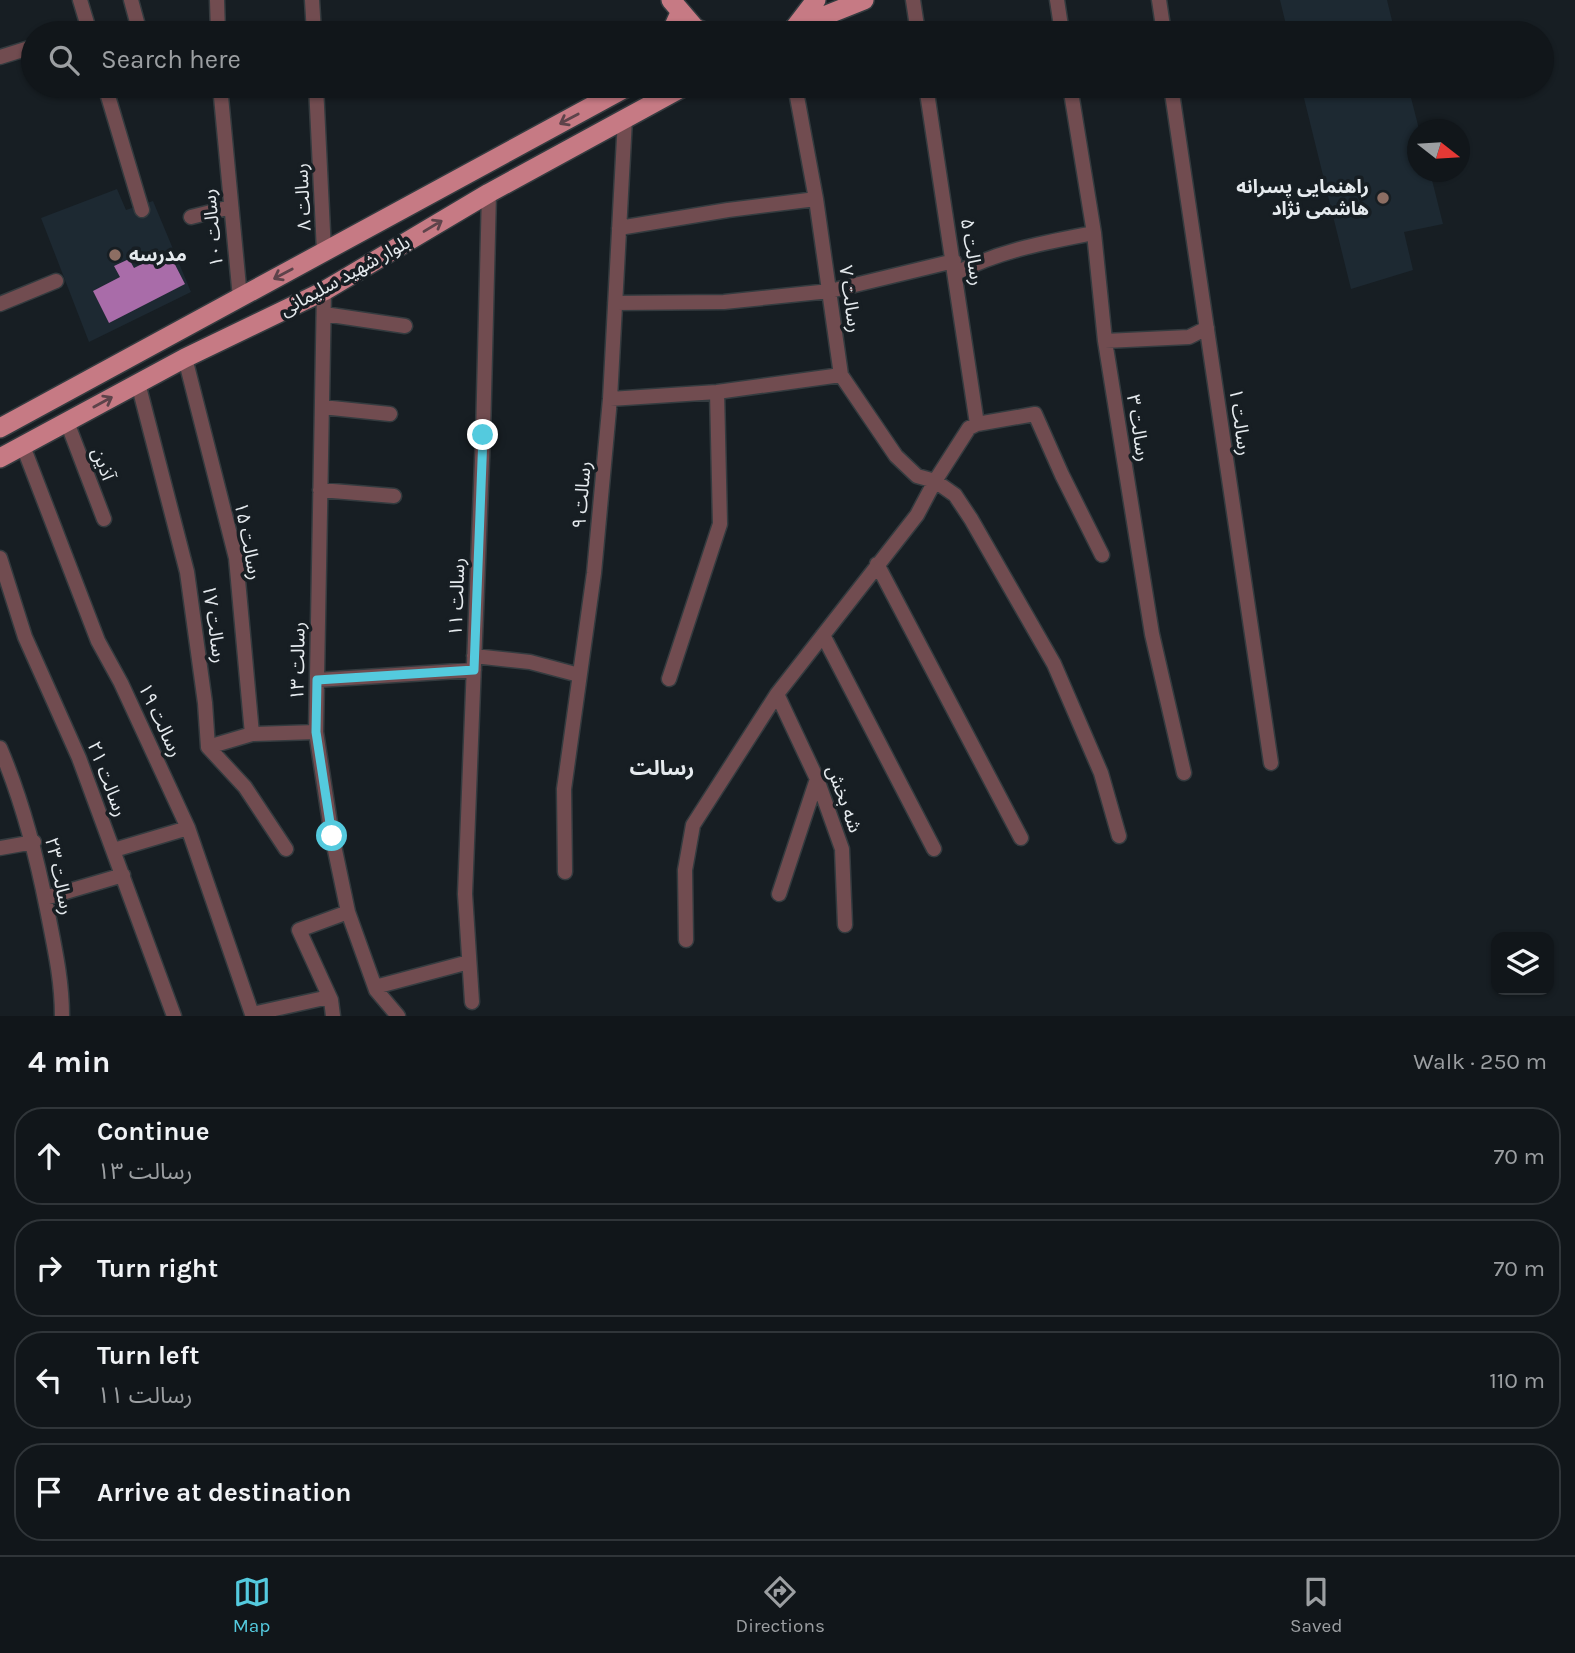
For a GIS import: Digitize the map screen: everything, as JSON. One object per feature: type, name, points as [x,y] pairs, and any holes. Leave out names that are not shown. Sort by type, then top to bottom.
[{"type":"main road","points":[[797,21],[816,0]]},
{"type":"main road","points":[[813,21],[864,0]]},
{"type":"main road","points":[[675,6],[688,21]]},
{"type":"main road","name":"بلوار شهید سلیمانی","points":[[0,428],[607,98]]},
{"type":"main road","name":"بلوار شهید سلیمانی","points":[[0,458],[185,358],[324,291],[489,193],[663,98]]},
{"type":"street","points":[[80,0],[86,21]]},
{"type":"street","points":[[131,0],[137,21]]},
{"type":"street","points":[[217,0],[218,21]]},
{"type":"street","points":[[312,0],[313,21]]},
{"type":"street","points":[[913,0],[916,21]]},
{"type":"street","points":[[1057,0],[1060,21]]},
{"type":"street","points":[[1159,0],[1162,21]]},
{"type":"street","points":[[0,57],[21,50]]},
{"type":"street","points":[[109,98],[142,210]]},
{"type":"street","name":"رسالت ۱۰","points":[[221,98],[240,298]]},
{"type":"street","name":"رسالت ۸","points":[[317,98],[324,252]]},
{"type":"street","name":"رسالت ۷","points":[[796,98],[816,199],[841,375],[896,456],[916,476],[934,481],[955,495],[1054,664],[1101,773],[1119,836]]},
{"type":"street","name":"رسالت ۵","points":[[928,98],[955,267],[976,424]]},
{"type":"street","name":"رسالت ۳","points":[[1072,98],[1094,233],[1105,341],[1152,634],[1184,773]]},
{"type":"street","name":"رسالت ۱","points":[[1173,98],[1271,763]]},
{"type":"street","name":"رسالت ۹","points":[[565,872],[564,789],[594,573],[610,399],[625,119]]},
{"type":"street","name":"رسالت ۱۱","points":[[472,1002],[465,894],[489,193]]},
{"type":"street","points":[[619,228],[816,199]]},
{"type":"street","points":[[191,217],[231,207]]},
{"type":"street","points":[[615,303],[724,302],[830,291],[955,267],[1005,252],[1094,233]]},
{"type":"street","points":[[0,304],[57,281]]},
{"type":"street","name":"رسالت ۱۳","points":[[324,291],[316,732],[332,836],[348,912],[375,987],[398,1016]]},
{"type":"street","points":[[324,314],[405,326]]},
{"type":"street","points":[[1105,341],[1189,337],[1207,328]]},
{"type":"street","name":"رسالت ۱۵","points":[[185,358],[236,558],[252,734]]},
{"type":"street","points":[[610,399],[717,393],[841,375]]},
{"type":"street","name":"رسالت ۱۷","points":[[138,383],[187,572],[205,703],[208,747]]},
{"type":"street","points":[[668,679],[720,524],[717,393]]},
{"type":"street","points":[[322,407],[390,414]]},
{"type":"street","points":[[686,940],[685,870],[693,825],[777,694],[917,515],[934,481],[969,428],[976,424],[1035,414],[1102,555]]},
{"type":"street","name":"آذین","points":[[66,422],[104,519]]},
{"type":"street","name":"رسالت ۱۹","points":[[23,446],[98,641],[121,683],[188,828],[252,1014],[329,997]]},
{"type":"street","points":[[320,490],[394,496]]},
{"type":"street","name":"رسالت ۲۱","points":[[0,558],[25,638],[79,758],[174,1016]]},
{"type":"street","points":[[877,565],[1021,838]]},
{"type":"street","points":[[823,635],[933,849]]},
{"type":"street","points":[[317,680],[474,663],[530,662],[579,675]]},
{"type":"street","name":"شه بخش","points":[[777,694],[817,779],[842,849],[845,925]]},
{"type":"street","points":[[286,849],[245,787],[208,747],[252,734],[316,732]]},
{"type":"street","name":"رسالت ۲۳","points":[[0,748],[18,789],[34,842],[62,981],[62,1016]]},
{"type":"street","points":[[779,894],[817,779]]},
{"type":"street","points":[[114,850],[188,828]]},
{"type":"street","points":[[0,848],[34,842]]},
{"type":"street","points":[[45,898],[123,875]]},
{"type":"street","points":[[333,1016],[329,997],[299,930],[348,912]]},
{"type":"street","points":[[375,987],[469,962]]},
{"type":"shaded area","points":[[1280,0],[1387,0],[1392,21],[1285,21]]},
{"type":"shaded area","name":"راهنمایی پسرانه هاشمی نژاد","points":[[1304,98],[1411,98],[1416,119],[1407,119],[1407,182],[1432,182],[1443,224],[1404,232],[1413,270],[1351,289]]},
{"type":"shaded area","name":"مدرسه","points":[[117,189],[126,210],[153,201],[191,292],[89,342],[41,218]]},
{"type":"building","points":[[168,251],[185,284],[109,323],[93,291],[120,277],[114,266],[129,259],[134,268]]},
{"type":"place","name":"راهنمایی پسرانه هاشمی نژاد","points":[[1383,198]]},
{"type":"place","name":"مدرسه","points":[[115,255]]},
{"type":"district","name":"رسالت","points":[[662,768]]},
{"type":"route","points":[[332,836],[316,732],[317,680],[474,670],[483,435]]}]
